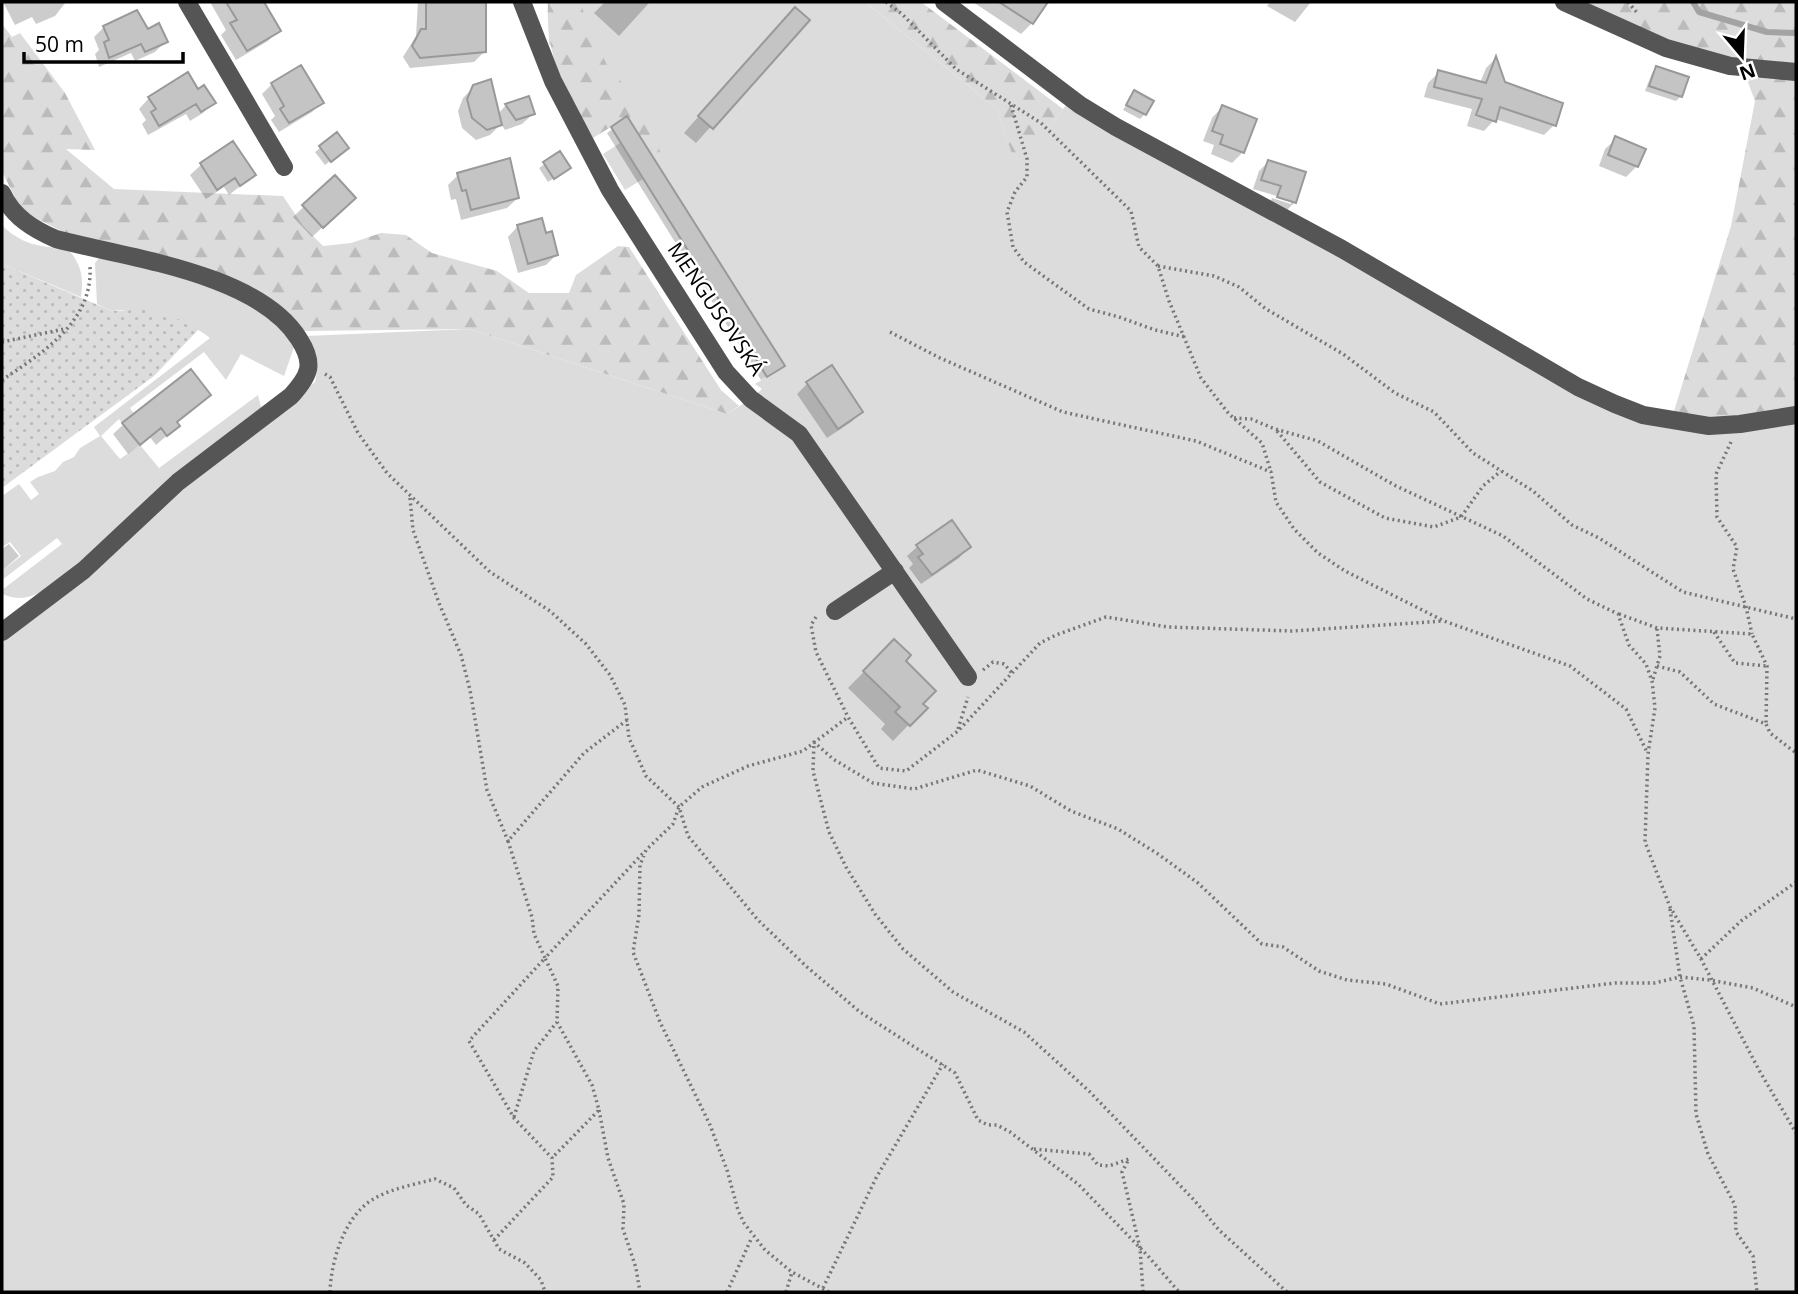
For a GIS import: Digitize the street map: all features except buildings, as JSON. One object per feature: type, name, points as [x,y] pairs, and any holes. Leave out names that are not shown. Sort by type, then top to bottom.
[{"type":"street","points":[[187,2],[284,167]]},
{"type":"street","points":[[944,2],[1080,105],[1116,127],[1342,248],[1578,387],[1643,415],[1709,426],[1740,425],[1796,415]]},
{"type":"street","points":[[1564,2],[1666,48],[1730,66],[1796,72]]},
{"type":"street","name":"MENGUSOVSKÁ","points":[[524,3],[553,81],[610,190],[726,372],[751,399],[799,435],[974,675]]},
{"type":"street","points":[[2,193],[6,203],[20,218],[56,239],[214,280],[251,296],[274,312],[294,332],[305,349],[310,365],[303,383],[291,396],[178,482],[84,570],[2,632]]},
{"type":"street","points":[[840,607],[895,570]]},
{"type":"path","points":[[886,2],[902,14],[956,69],[1041,123],[1130,211],[1139,247],[1158,265],[1168,301],[1201,378],[1234,418],[1262,443],[1276,502],[1294,529],[1318,553],[1345,571],[1444,621],[1570,666],[1626,709],[1648,754]]},
{"type":"path","points":[[1010,103],[1027,159],[1027,177],[1015,192],[1007,212],[1013,247],[1024,262],[1089,309],[1185,337]]},
{"type":"path","points":[[2,380],[48,348],[80,313],[88,297],[90,270],[87,247]]},
{"type":"path","points":[[1158,265],[1214,275],[1239,287],[1266,309],[1343,354],[1395,393],[1434,411],[1473,453],[1533,491],[1572,524],[1684,592],[1796,619]]},
{"type":"path","points":[[2,342],[66,328]]},
{"type":"path","points":[[890,332],[940,358],[1063,412],[1196,441],[1271,472]]},
{"type":"path","points":[[310,365],[330,377],[358,433],[387,473],[491,572],[550,611],[586,644],[616,685],[625,705],[633,751],[646,776],[679,807],[688,836],[758,920],[860,1012],[955,1073],[978,1120],[988,1125],[997,1125],[1078,1184],[1179,1292]]},
{"type":"path","points":[[1234,418],[1251,419],[1275,429],[1318,440],[1396,486],[1503,537],[1587,599],[1618,614],[1657,628],[1752,634]]},
{"type":"path","points":[[1740,425],[1716,474],[1717,517],[1737,547],[1733,569],[1752,634],[1767,666],[1766,724],[1770,733],[1796,754]]},
{"type":"path","points":[[1275,429],[1320,482],[1385,518],[1434,527],[1461,517],[1483,486],[1501,471]]},
{"type":"path","points":[[410,496],[413,530],[461,655],[470,690],[487,790],[508,841],[532,917],[534,934],[558,986],[557,1022],[592,1085],[608,1157],[624,1204],[623,1229],[636,1268],[640,1292]]},
{"type":"path","points":[[840,607],[829,607],[813,619],[811,625],[816,652],[848,717],[879,768],[889,771],[906,771],[958,732],[1040,643],[1106,617],[1168,627],[1292,631],[1444,621]]},
{"type":"path","points":[[1618,614],[1629,645],[1646,664],[1653,681],[1655,708],[1648,754],[1645,842],[1670,907],[1796,1133]]},
{"type":"path","points":[[1653,681],[1660,656],[1657,628]]},
{"type":"path","points":[[1714,632],[1735,663],[1767,666]]},
{"type":"path","points":[[958,732],[974,675],[993,662],[1004,664],[1012,673]]},
{"type":"path","points":[[1657,666],[1681,672],[1713,704],[1766,724]]},
{"type":"path","points":[[494,1240],[553,1177],[552,1158],[514,1118],[469,1041],[673,824],[679,807],[702,787],[748,766],[803,751],[848,717]]},
{"type":"path","points":[[508,841],[584,754],[626,720]]},
{"type":"path","points":[[814,743],[833,759],[873,783],[914,789],[977,770],[1030,786],[1071,811],[1118,829],[1158,854],[1198,883],[1262,944],[1283,947],[1319,971],[1347,979],[1386,984],[1440,1004],[1615,983],[1654,983],[1680,977],[1753,988],[1796,1007]]},
{"type":"path","points":[[814,743],[813,771],[829,832],[846,867],[875,914],[903,949],[953,992],[1024,1032],[1089,1091],[1219,1230],[1287,1292]]},
{"type":"path","points":[[646,850],[638,875],[639,915],[633,952],[660,1022],[710,1125],[738,1210],[753,1236],[765,1250],[792,1272],[829,1292]]},
{"type":"path","points":[[1701,959],[1741,921],[1796,882]]},
{"type":"path","points":[[1670,907],[1680,977],[1694,1026],[1696,1114],[1709,1154],[1735,1205],[1736,1232],[1753,1256],[1757,1292]]},
{"type":"path","points":[[514,1118],[534,1051],[557,1022]]},
{"type":"path","points":[[823,1289],[876,1178],[943,1065]]},
{"type":"path","points":[[552,1158],[598,1110]]},
{"type":"path","points":[[1033,1149],[1089,1154],[1098,1165],[1109,1166],[1129,1159],[1122,1172],[1140,1248],[1143,1292]]},
{"type":"path","points":[[331,1292],[333,1265],[343,1236],[358,1213],[376,1197],[435,1179],[454,1188],[466,1205],[479,1214],[499,1249],[525,1263],[541,1280],[545,1292]]},
{"type":"path","points":[[727,1292],[753,1236]]},
{"type":"path","points":[[786,1292],[792,1272]]},
{"type":"green space","points":[[548,2],[865,2],[997,109],[1017,168],[1070,100],[1643,415],[1796,415],[1796,1292],[2,1292],[2,638],[179,486],[315,382],[316,358],[306,336],[469,329],[727,414],[762,389],[755,384],[785,366],[628,117],[549,44]]},
{"type":"green space","points":[[548,2],[581,2],[586,22],[607,65],[656,124],[662,168],[627,117],[593,138],[559,73],[550,41]]},
{"type":"green space","points":[[865,2],[921,2],[1063,109],[1017,169],[997,109]]},
{"type":"green space","points":[[1566,2],[1796,2],[1796,415],[1671,421],[1731,226],[1755,101],[1746,77],[1730,66]]},
{"type":"green space","points":[[2,24],[12,37],[20,33],[65,93],[95,150],[66,149],[114,189],[283,196],[303,226],[323,246],[351,243],[381,233],[406,235],[432,253],[497,271],[529,293],[569,293],[576,275],[618,246],[629,247],[721,390],[739,406],[727,414],[469,329],[304,331],[281,311],[75,238],[28,214],[16,200],[2,171]]},
{"type":"green space","points":[[620,143],[643,179],[625,190],[603,154]]},
{"type":"green space","points":[[2,225],[16,237],[32,244],[67,248],[76,259],[80,271],[81,297],[2,264]]},
{"type":"green space","points":[[99,258],[156,269],[253,302],[285,329],[294,347],[284,376],[241,354],[226,380],[204,352],[130,408],[134,414],[122,423],[119,419],[101,436],[120,459],[140,445],[159,468],[258,395],[261,407],[258,415],[55,585],[29,597],[10,597],[2,594],[2,590],[62,544],[57,538],[2,580],[2,571],[21,556],[10,542],[2,547],[2,496],[19,484],[31,500],[39,494],[30,482],[55,471],[63,462],[74,457],[80,448],[100,436],[94,427],[210,338],[179,321],[121,310],[112,311],[97,304],[95,263]]},
{"type":"green space","points":[[2,264],[112,311],[144,310],[181,320],[199,329],[154,376],[2,488]]},
{"type":"waterway","points":[[1693,2],[1699,12],[1767,32],[1796,33]]}]
